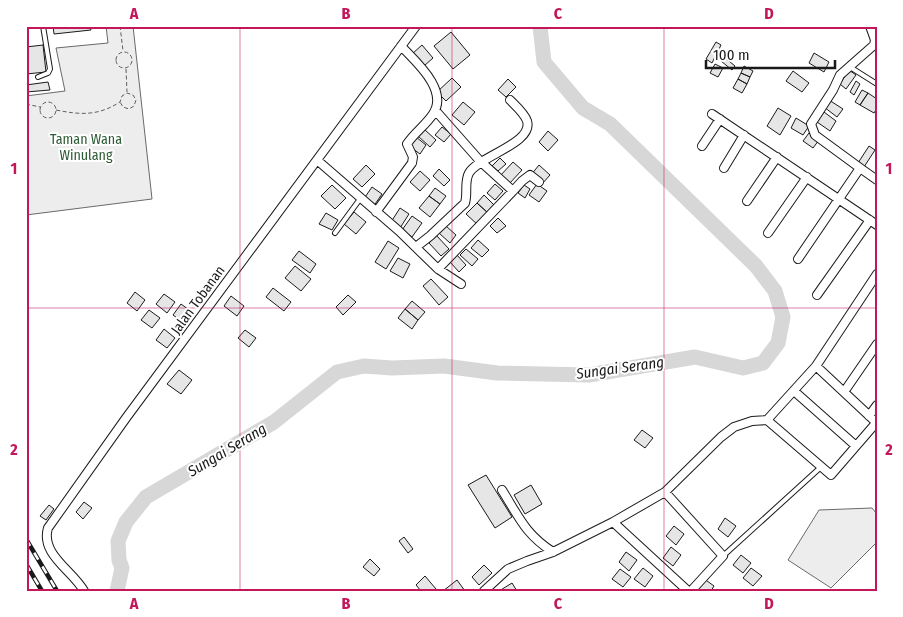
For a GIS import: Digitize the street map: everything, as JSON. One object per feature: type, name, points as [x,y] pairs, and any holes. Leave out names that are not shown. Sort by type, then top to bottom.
[{"type":"street","name":"Jalan Tobanan","points":[[84,591],[48,548],[45,537],[48,528],[126,418],[416,26]]},
{"type":"street","points":[[870,26],[875,37],[874,45],[840,75],[833,90],[811,124],[815,135],[877,180]]},
{"type":"street","points":[[376,212],[412,163],[413,157],[407,144],[435,110],[436,103],[432,81],[401,46]]},
{"type":"street","points":[[416,247],[465,203],[467,178],[474,167],[480,161],[514,144],[527,130],[526,119],[510,100]]},
{"type":"street","points":[[435,110],[480,161],[513,191]]},
{"type":"street","points":[[712,114],[873,222],[818,295]]},
{"type":"street","points":[[702,146],[720,119]]},
{"type":"street","points":[[724,168],[744,135]]},
{"type":"street","points":[[747,201],[777,157]]},
{"type":"street","points":[[317,160],[416,247],[438,269],[461,284]]},
{"type":"street","points":[[798,258],[860,168]]},
{"type":"street","points":[[438,269],[522,181],[530,175],[539,182]]},
{"type":"street","points":[[768,233],[807,177]]},
{"type":"street","points":[[484,591],[508,569],[553,552],[613,522],[665,492],[727,432],[744,423],[767,420],[816,366],[877,274]]},
{"type":"street","points":[[844,392],[877,344]]},
{"type":"street","points":[[767,420],[821,467],[832,474],[876,423],[816,366]]},
{"type":"street","points":[[794,391],[856,446]]},
{"type":"street","points":[[870,416],[877,405]]},
{"type":"street","points":[[502,490],[528,532],[553,552]]},
{"type":"street","points":[[613,522],[689,591],[724,556],[665,492]]},
{"type":"lane","points":[[38,77],[48,73],[50,69],[43,26]]},
{"type":"lane","points":[[850,67],[877,84]]},
{"type":"lane","points":[[335,233],[360,199]]},
{"type":"lane","points":[[724,556],[821,467]]},
{"type":"path","points":[[120,26],[123,52]]},
{"type":"path","points":[[123,52],[129,54],[132,59],[131,64],[126,67],[120,66],[117,61],[118,55],[123,52]]},
{"type":"path","points":[[126,67],[127,93]]},
{"type":"path","points":[[56,110],[73,113],[102,112],[120,102],[122,96],[127,93]]},
{"type":"path","points":[[120,102],[129,109],[134,106],[135,97],[127,93]]},
{"type":"path","points":[[48,102],[54,104],[56,110],[54,115],[45,117],[41,113],[42,104],[48,102]]},
{"type":"path","points":[[26,104],[41,107]]},
{"type":"shaded area","name":"Taman Wana Winulang","points":[[106,26],[133,26],[152,199],[26,215],[26,96],[65,91],[56,48],[108,43]]},
{"type":"shaded area","points":[[872,508],[877,514],[877,542],[831,588],[788,560],[819,510]]},
{"type":"building","points":[[53,26],[90,26],[91,30],[54,34]]},
{"type":"building","points":[[451,32],[470,55],[453,69],[434,46]]},
{"type":"building","points":[[716,42],[721,45],[712,63],[706,59]]},
{"type":"building","points":[[43,45],[46,72],[26,74],[26,47]]},
{"type":"building","points":[[422,45],[433,58],[424,66],[412,54]]},
{"type":"building","points":[[814,53],[829,62],[824,72],[809,63]]},
{"type":"building","points":[[724,57],[735,66],[732,70],[721,61]]},
{"type":"building","points":[[715,64],[723,68],[718,77],[710,73]]},
{"type":"building","points":[[744,66],[753,71],[750,77],[741,73]]},
{"type":"building","points":[[849,70],[856,75],[846,89],[840,84]]},
{"type":"building","points":[[793,71],[809,83],[802,92],[786,81]]},
{"type":"building","points":[[741,73],[750,77],[747,84],[738,79]]},
{"type":"building","points":[[452,78],[461,87],[446,101],[437,92]]},
{"type":"building","points":[[508,79],[516,87],[506,97],[498,90]]},
{"type":"building","points":[[738,79],[747,84],[742,93],[733,88]]},
{"type":"building","points":[[856,81],[860,84],[854,95],[850,92]]},
{"type":"building","points":[[48,82],[50,90],[26,92],[26,85]]},
{"type":"building","points":[[862,90],[868,93],[860,105],[855,102]]},
{"type":"building","points":[[868,93],[877,99],[877,108],[874,113],[860,105]]},
{"type":"building","points":[[829,100],[843,109],[837,117],[824,107]]},
{"type":"building","points":[[463,102],[475,112],[464,125],[452,115]]},
{"type":"building","points":[[778,108],[791,116],[780,135],[767,126]]},
{"type":"building","points":[[824,112],[836,121],[830,131],[817,122]]},
{"type":"building","points":[[796,118],[809,126],[803,135],[791,128]]},
{"type":"building","points":[[442,127],[451,134],[444,142],[435,135]]},
{"type":"building","points":[[424,129],[436,140],[430,147],[418,136]]},
{"type":"building","points":[[548,131],[558,140],[548,151],[539,142]]},
{"type":"building","points":[[809,133],[819,140],[813,148],[803,141]]},
{"type":"building","points":[[416,137],[426,145],[420,154],[409,146]]},
{"type":"building","points":[[869,146],[875,150],[864,167],[858,163]]},
{"type":"building","points":[[500,158],[506,164],[498,171],[492,166]]},
{"type":"building","points":[[513,162],[522,170],[509,184],[500,176]]},
{"type":"building","points":[[366,165],[375,174],[362,187],[353,179]]},
{"type":"building","points":[[539,165],[550,175],[542,184],[531,175]]},
{"type":"building","points":[[439,169],[450,180],[444,186],[433,176]]},
{"type":"building","points":[[420,171],[430,180],[420,191],[410,182]]},
{"type":"building","points":[[495,184],[503,191],[495,200],[487,193]]},
{"type":"building","points":[[537,184],[547,191],[539,202],[529,195]]},
{"type":"building","points":[[332,185],[346,198],[335,209],[321,196]]},
{"type":"building","points":[[524,185],[530,189],[525,198],[518,193]]},
{"type":"building","points":[[372,187],[382,194],[373,207],[363,200]]},
{"type":"building","points":[[435,188],[446,196],[440,204],[429,196]]},
{"type":"building","points":[[484,195],[495,206],[488,213],[477,203]]},
{"type":"building","points":[[429,196],[440,204],[430,217],[419,208]]},
{"type":"building","points":[[477,203],[488,213],[478,225],[466,214]]},
{"type":"building","points":[[400,208],[409,214],[400,228],[391,222]]},
{"type":"building","points":[[354,212],[366,222],[356,234],[344,224]]},
{"type":"building","points":[[326,213],[338,220],[332,230],[319,224]]},
{"type":"building","points":[[412,216],[422,223],[412,237],[402,230]]},
{"type":"building","points":[[498,218],[506,226],[497,233],[490,226]]},
{"type":"building","points":[[446,226],[456,235],[450,243],[439,233]]},
{"type":"building","points":[[436,235],[449,249],[441,256],[429,243]]},
{"type":"building","points":[[478,240],[489,250],[482,257],[471,248]]},
{"type":"building","points":[[388,241],[399,248],[386,269],[375,262]]},
{"type":"building","points":[[466,249],[478,259],[472,266],[460,255]]},
{"type":"building","points":[[299,251],[316,264],[310,273],[292,260]]},
{"type":"building","points":[[457,255],[466,265],[459,272],[450,262]]},
{"type":"building","points":[[398,258],[410,264],[403,278],[390,271]]},
{"type":"building","points":[[295,266],[311,279],[301,291],[285,278]]},
{"type":"building","points":[[431,279],[448,297],[439,305],[423,286]]},
{"type":"building","points":[[273,288],[291,302],[284,311],[266,297]]},
{"type":"building","points":[[135,292],[145,300],[137,311],[127,303]]},
{"type":"building","points":[[164,294],[175,302],[167,313],[156,304]]},
{"type":"building","points":[[348,295],[356,302],[343,315],[336,307]]},
{"type":"building","points":[[231,296],[244,306],[237,316],[224,306]]},
{"type":"building","points":[[412,301],[425,312],[418,320],[405,309]]},
{"type":"building","points":[[181,304],[192,312],[184,323],[173,315]]},
{"type":"building","points":[[405,309],[418,320],[412,329],[398,318]]},
{"type":"building","points":[[149,310],[160,318],[152,328],[141,320]]},
{"type":"building","points":[[164,329],[175,338],[167,348],[156,340]]},
{"type":"building","points":[[245,330],[256,338],[249,347],[238,338]]},
{"type":"building","points":[[179,370],[192,380],[181,394],[167,384]]},
{"type":"building","points":[[642,430],[653,438],[645,448],[634,440]]},
{"type":"building","points":[[486,475],[512,517],[495,528],[468,485]]},
{"type":"building","points":[[531,485],[542,504],[525,514],[514,495]]},
{"type":"building","points":[[84,502],[92,508],[83,519],[76,512]]},
{"type":"building","points":[[49,505],[54,509],[46,520],[40,516]]},
{"type":"building","points":[[725,518],[736,526],[728,537],[718,529]]},
{"type":"building","points":[[674,526],[684,534],[676,545],[666,536]]},
{"type":"building","points":[[404,537],[413,549],[408,553],[399,541]]},
{"type":"building","points":[[671,547],[681,555],[673,566],[663,558]]},
{"type":"building","points":[[626,552],[637,560],[629,571],[619,562]]},
{"type":"building","points":[[741,555],[751,563],[743,573],[733,565]]},
{"type":"building","points":[[370,559],[380,569],[374,576],[363,567]]},
{"type":"building","points":[[484,565],[492,573],[479,585],[472,577]]},
{"type":"building","points":[[643,568],[653,576],[645,587],[634,579]]},
{"type":"building","points":[[751,568],[762,576],[753,586],[743,578]]},
{"type":"building","points":[[620,569],[631,577],[623,587],[612,579]]},
{"type":"building","points":[[425,576],[436,589],[433,591],[421,591],[416,585]]},
{"type":"building","points":[[703,578],[714,586],[711,591],[698,591],[695,589]]},
{"type":"building","points":[[457,580],[465,591],[443,591]]},
{"type":"building","points":[[512,583],[517,591],[499,591]]},
{"type":"waterway","name":"Sungai Serang","points":[[117,591],[122,568],[119,560],[118,541],[126,522],[146,497],[274,422],[337,372],[364,366],[392,368],[444,366],[497,373],[589,375],[695,357],[743,368],[763,363],[778,343],[783,317],[775,291],[756,266],[610,124],[583,108],[544,62],[540,26]]},
{"type":"railway","points":[[26,539],[57,591]]},
{"type":"railway","points":[[26,564],[42,591]]}]
